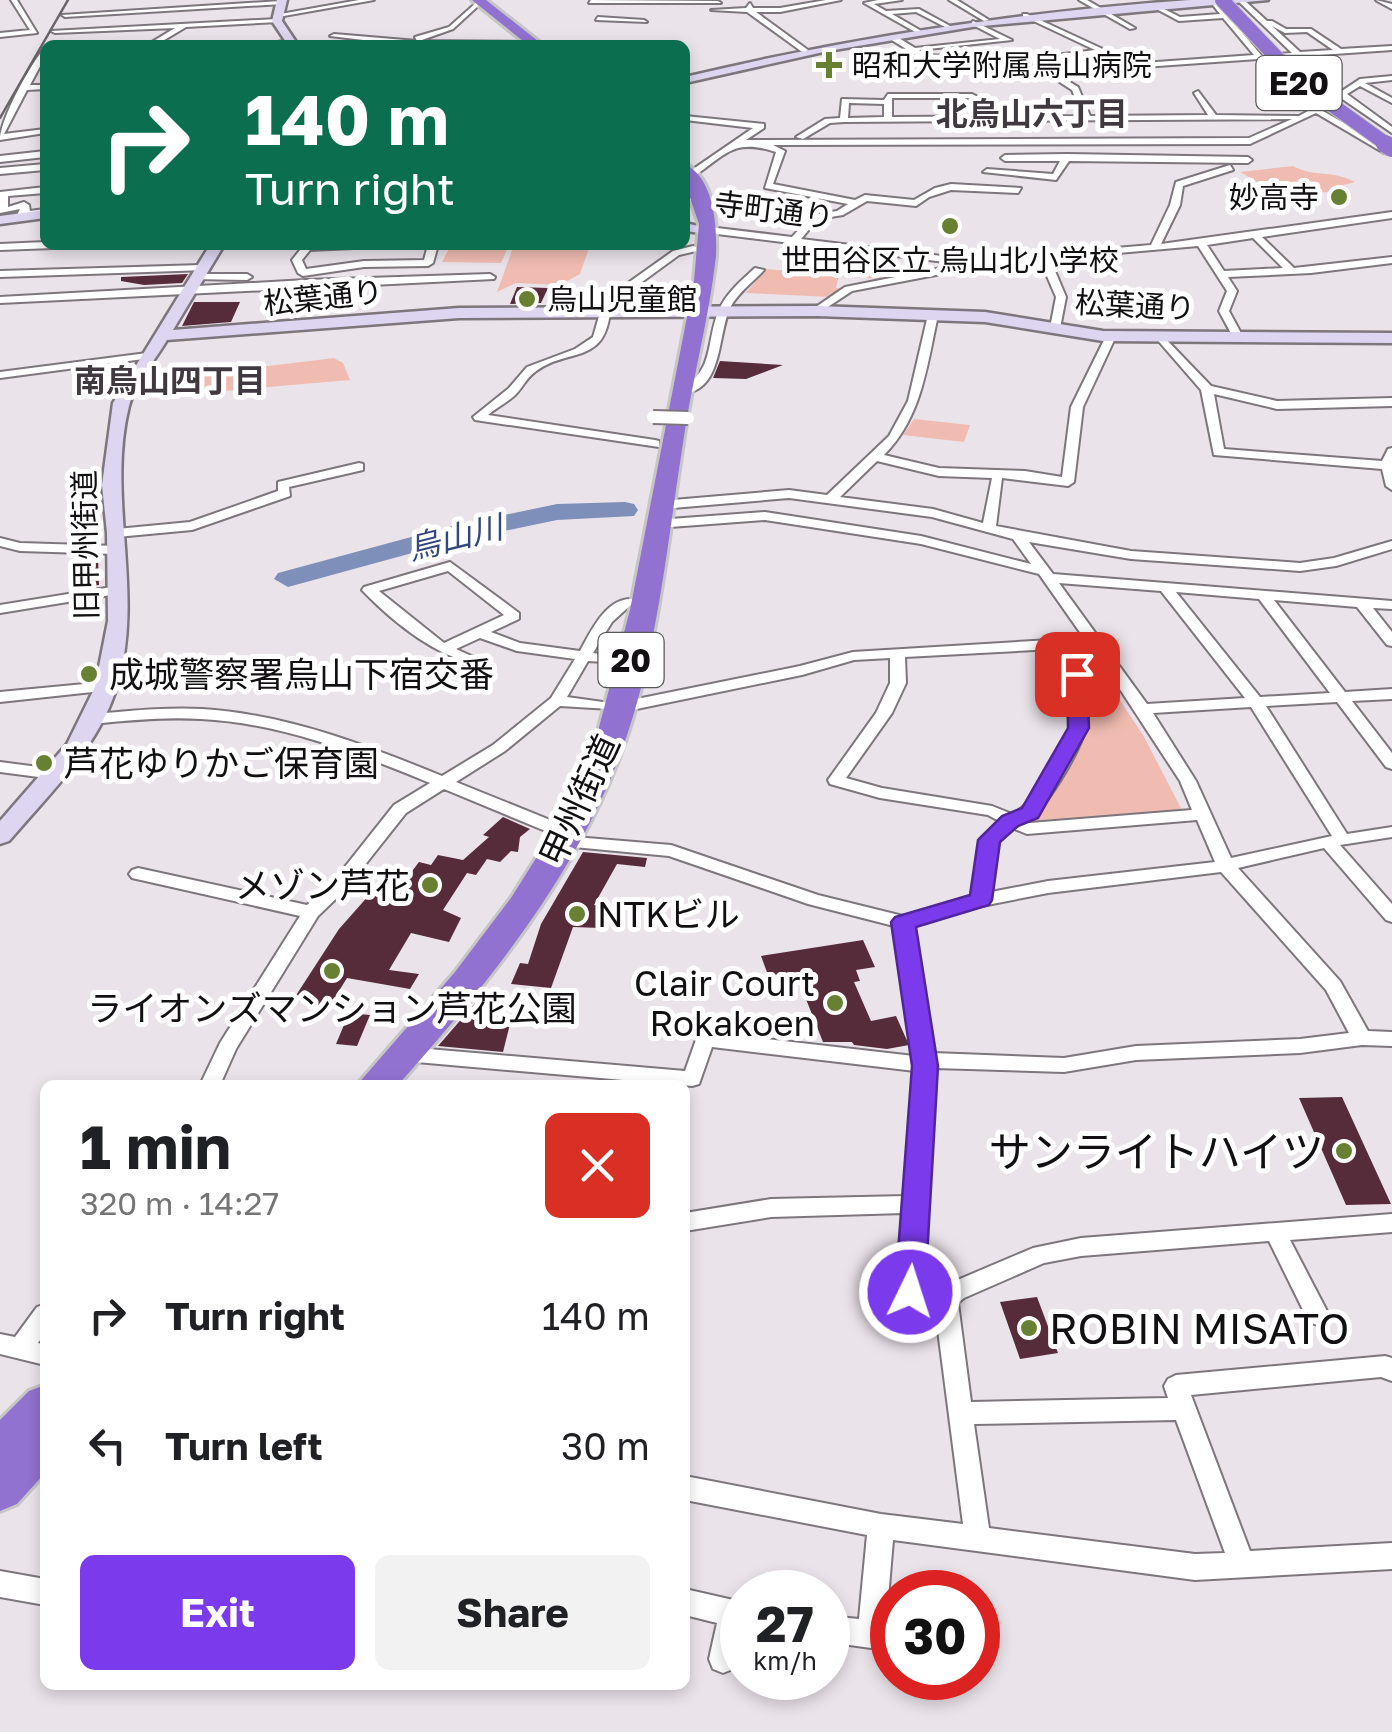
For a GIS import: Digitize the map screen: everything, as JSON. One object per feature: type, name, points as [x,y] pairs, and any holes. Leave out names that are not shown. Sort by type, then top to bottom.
[{"type":"highway","name":"E20","points":[[1232,0],[1276,50],[1319,90],[1392,140]]},
{"type":"highway","name":"E20","points":[[1216,1],[1288,74],[1326,106],[1392,151]]},
{"type":"highway","points":[[475,2],[521,40]]},
{"type":"highway","points":[[475,2],[529,40]]},
{"type":"highway","name":"甲州街道","points":[[381,1080],[492,952],[556,833],[613,707],[684,405],[701,312],[691,207]]},
{"type":"highway","name":"甲州街道","points":[[613,707],[616,660],[654,430],[701,312]]},
{"type":"highway","name":"甲州街道","points":[[352,1080],[470,947],[556,833]]},
{"type":"highway","points":[[0,1452],[40,1410]]},
{"type":"highway","points":[[0,1489],[40,1445]]},
{"type":"street","points":[[0,35],[34,32],[14,0]]},
{"type":"street","points":[[50,40],[72,6],[148,0]]},
{"type":"street","points":[[55,31],[187,24],[371,0]]},
{"type":"street","points":[[749,10],[752,0]]},
{"type":"street","points":[[723,2],[714,10],[817,6],[838,0]]},
{"type":"street","points":[[898,0],[867,3],[918,32]]},
{"type":"street","points":[[952,0],[986,20]]},
{"type":"street","points":[[1082,0],[1132,28]]},
{"type":"street","points":[[1240,0],[1341,94],[1392,131]]},
{"type":"street","points":[[690,79],[805,52],[986,20],[1160,3],[1263,0]]},
{"type":"street","points":[[1379,0],[1392,7]]},
{"type":"street","points":[[1216,1],[1247,45],[1314,109],[1392,151]]},
{"type":"street","points":[[416,40],[451,28],[475,2]]},
{"type":"street","points":[[591,2],[723,2]]},
{"type":"street","points":[[1160,3],[1179,19],[1223,16]]},
{"type":"street","points":[[65,15],[279,10]]},
{"type":"street","points":[[279,10],[290,40]]},
{"type":"street","points":[[749,10],[805,52]]},
{"type":"street","points":[[885,13],[917,10],[950,27]]},
{"type":"street","points":[[931,58],[1013,61],[1103,50],[1024,15]]},
{"type":"street","points":[[1256,18],[1309,20]]},
{"type":"street","points":[[598,20],[644,22]]},
{"type":"street","points":[[1270,21],[1284,31],[1309,30],[1338,50]]},
{"type":"street","points":[[910,49],[1008,40],[972,23]]},
{"type":"street","points":[[160,40],[187,24]]},
{"type":"street","points":[[334,36],[370,40]]},
{"type":"street","points":[[891,37],[948,69],[972,96],[980,120]]},
{"type":"street","points":[[1231,47],[1247,45]]},
{"type":"street","points":[[948,69],[1199,61],[1392,48]]},
{"type":"street","points":[[1198,50],[1182,52],[1199,61]]},
{"type":"street","points":[[0,136],[40,58]]},
{"type":"street","points":[[1013,61],[1043,68],[1075,90],[1086,120]]},
{"type":"street","points":[[763,145],[795,140],[1250,140],[1304,117],[1360,84],[1392,78]]},
{"type":"street","points":[[1360,84],[1392,101]]},
{"type":"street","points":[[23,88],[40,87]]},
{"type":"street","points":[[1198,93],[1213,117]]},
{"type":"street","points":[[888,120],[888,96],[972,96]]},
{"type":"street","points":[[844,120],[844,101],[888,102]]},
{"type":"street","points":[[795,140],[828,122],[844,120],[1304,117]]},
{"type":"street","points":[[690,119],[761,126],[735,143],[691,207]]},
{"type":"street","points":[[0,136],[40,132]]},
{"type":"street","points":[[1066,139],[1071,156]]},
{"type":"street","points":[[994,140],[1005,158]]},
{"type":"street","points":[[1246,160],[1241,150],[1250,140]]},
{"type":"street","points":[[735,143],[781,150],[768,186],[856,203]]},
{"type":"street","points":[[0,159],[40,155]]},
{"type":"street","points":[[987,172],[1056,177],[1071,156]]},
{"type":"street","points":[[963,186],[1005,158],[1246,160]]},
{"type":"street","points":[[1154,248],[1174,205],[1178,184],[1246,160]]},
{"type":"street","points":[[0,171],[40,167]]},
{"type":"street","points":[[795,240],[816,217],[840,212],[864,198],[916,203],[933,190],[963,186],[1018,190]]},
{"type":"street","points":[[0,193],[40,189]]},
{"type":"street","points":[[40,190],[3,194],[3,211],[24,205],[25,212],[19,215],[40,213]]},
{"type":"street","name":"寺町通り","points":[[691,207],[795,240],[976,263],[1201,243],[1392,214]]},
{"type":"street","points":[[0,220],[40,214]]},
{"type":"street","points":[[1379,217],[1392,223]]},
{"type":"street","points":[[1256,236],[1292,271]]},
{"type":"street","points":[[1201,243],[1232,291],[1224,311],[1238,337]]},
{"type":"street","points":[[0,247],[40,246]]},
{"type":"street","name":"旧甲州街道","points":[[0,836],[54,774],[93,719],[106,687],[118,622],[117,542],[111,485],[118,416],[128,387],[214,250]]},
{"type":"street","points":[[303,273],[297,260],[305,250]]},
{"type":"street","points":[[0,274],[303,273],[364,264],[428,263],[432,250]]},
{"type":"street","points":[[677,250],[599,312],[605,330],[598,340],[532,370],[509,395],[480,417],[654,430],[684,405]]},
{"type":"street","points":[[1044,257],[1060,298],[1055,328]]},
{"type":"street","points":[[1220,274],[1392,260]]},
{"type":"street","points":[[817,311],[849,288],[976,263]]},
{"type":"street","points":[[1367,263],[1384,274]]},
{"type":"street","points":[[701,312],[759,270]]},
{"type":"street","points":[[0,300],[364,279],[490,277]]},
{"type":"street","name":"松葉通り","points":[[159,336],[286,330],[431,314],[817,311],[1002,319],[1111,336],[1392,338]]},
{"type":"street","points":[[829,500],[894,438],[914,401],[933,315]]},
{"type":"street","points":[[1160,335],[1207,388],[1218,452],[1390,461],[1392,486]]},
{"type":"street","points":[[874,456],[939,472],[1026,475],[1068,482],[1076,407],[1111,336]]},
{"type":"street","points":[[0,375],[147,356]]},
{"type":"street","points":[[1207,388],[1277,405],[1392,402]]},
{"type":"street","points":[[1377,402],[1392,421]]},
{"type":"street","points":[[0,542],[20,547],[117,542],[192,526],[285,493],[282,485],[359,467]]},
{"type":"street","points":[[989,529],[997,480]]},
{"type":"street","points":[[659,514],[760,494],[933,512],[1018,536],[1131,555],[1300,567],[1336,562],[1392,545]]},
{"type":"street","points":[[659,514],[780,518],[921,540],[1044,575],[1168,590],[1392,605]]},
{"type":"street","points":[[1018,536],[1117,672],[1188,781],[1226,866],[1333,986],[1362,1038]]},
{"type":"street","points":[[444,649],[514,616],[450,566],[370,590],[444,649],[471,660]]},
{"type":"street","points":[[0,609],[118,590]]},
{"type":"street","points":[[1168,590],[1255,702],[1335,840],[1392,916]]},
{"type":"street","points":[[1264,595],[1392,764]]},
{"type":"street","points":[[212,1080],[227,1048],[312,912],[339,886],[400,809],[444,786],[557,702],[606,619],[627,602]]},
{"type":"street","points":[[1362,605],[1392,642]]},
{"type":"street","points":[[482,633],[517,647],[585,659],[616,660]]},
{"type":"street","points":[[557,702],[613,707],[853,656],[1093,642]]},
{"type":"street","points":[[897,652],[898,683],[892,698],[836,780],[880,793],[992,811],[1027,829],[1202,814]]},
{"type":"street","points":[[980,900],[989,840],[1010,821],[1030,813],[1078,728],[1077,674],[1117,672]]},
{"type":"street","points":[[0,697],[106,687]]},
{"type":"street","points":[[1143,710],[1392,694]]},
{"type":"street","points":[[93,719],[159,713],[218,715],[285,728],[350,748],[556,833],[672,851],[814,900],[903,922],[980,900],[1048,887],[1226,866],[1335,840],[1392,832]]},
{"type":"street","points":[[0,767],[54,774]]},
{"type":"street","points":[[138,874],[312,912]]},
{"type":"street","points":[[903,922],[924,1063],[910,1292],[946,1300],[1041,1254],[1392,1223]]},
{"type":"street","points":[[405,1054],[692,1080],[704,1039],[924,1063],[1064,1065],[1136,1053],[1300,1046],[1362,1038],[1392,1040]]},
{"type":"street","points":[[690,1221],[738,1210],[807,1203],[916,1205]]},
{"type":"street","points":[[1275,1231],[1317,1315]]},
{"type":"street","points":[[946,1300],[977,1536]]},
{"type":"street","points":[[10,1347],[40,1319]]},
{"type":"street","points":[[10,1347],[40,1354]]},
{"type":"street","points":[[1242,1564],[1176,1386],[1385,1366],[1392,1371]]},
{"type":"street","points":[[961,1413],[1184,1409]]},
{"type":"street","points":[[690,1489],[880,1526],[1194,1566],[1392,1556]]},
{"type":"street","points":[[850,1632],[872,1634],[880,1526]]},
{"type":"street","points":[[0,1584],[40,1591]]},
{"type":"street","points":[[690,1603],[720,1610]]},
{"type":"shaded area","points":[[1293,166],[1355,182],[1333,188],[1336,191],[1284,197],[1240,172]]},
{"type":"shaded area","points":[[448,250],[507,250],[501,263],[442,262]]},
{"type":"shaded area","points":[[512,250],[588,250],[580,274],[560,285],[516,283],[497,292]]},
{"type":"shaded area","points":[[835,261],[888,267],[881,279],[839,276],[836,288],[842,289],[830,297],[746,293],[766,269],[790,271],[798,264],[829,268]]},
{"type":"shaded area","points":[[334,358],[343,363],[350,380],[155,397],[155,393],[137,394],[143,381]]},
{"type":"shaded area","points":[[914,419],[970,425],[964,442],[903,435]]},
{"type":"shaded area","points":[[1105,678],[1143,735],[1182,810],[1028,826],[1057,785],[1086,697],[1086,682]]},
{"type":"building","points":[[188,274],[182,283],[144,285],[121,281],[121,277]]},
{"type":"building","name":"烏山児童館","points":[[517,287],[548,288],[541,303],[510,304]]},
{"type":"building","points":[[194,302],[240,302],[231,322],[182,326]]},
{"type":"building","points":[[720,361],[783,365],[746,379],[713,378]]},
{"type":"building","points":[[98,557],[99,585],[70,589],[70,561]]},
{"type":"building","points":[[503,817],[530,829],[520,837],[518,852],[511,851],[500,862],[487,859],[476,875],[467,873],[443,910],[461,918],[449,942],[411,933],[389,970],[419,974],[410,989],[347,978],[329,1007],[293,1000],[339,929],[370,894],[391,899],[419,862],[431,865],[438,855],[463,860],[489,837],[483,835]]},
{"type":"building","points":[[583,852],[647,858],[645,867],[617,864],[594,905],[612,908],[601,928],[573,927],[551,988],[511,984],[520,963],[528,964],[541,924]]},
{"type":"building","name":"Clair Court Rokakoen","points":[[863,940],[875,967],[856,970],[860,981],[854,982],[871,1021],[896,1016],[909,1045],[887,1049],[852,1042],[823,1042],[798,979],[771,983],[761,956]]},
{"type":"building","points":[[484,993],[479,1014],[512,1016],[503,1052],[438,1046]]},
{"type":"building","points":[[349,1013],[370,1015],[357,1046],[336,1044]]},
{"type":"building","name":"サンライトハイツ","points":[[1342,1097],[1391,1204],[1346,1205],[1299,1098]]},
{"type":"building","name":"ROBIN MISATO","points":[[1037,1297],[1058,1353],[1020,1359],[1000,1302]]},
{"type":"waterway","name":"烏山川","points":[[288,579],[452,534],[557,512],[625,510]]},
{"type":"railway","points":[[45,40],[68,0]]},
{"type":"railway","points":[[0,118],[40,49]]},
{"type":"place","name":"昭和大学附属烏山病院","points":[[829,65]]},
{"type":"place","name":"妙高寺","points":[[1339,197]]},
{"type":"place","name":"世田谷区立 烏山北小学校","points":[[950,226]]},
{"type":"place","name":"烏山児童館","points":[[527,299]]},
{"type":"place","name":"成城警察署烏山下宿交番","points":[[89,674]]},
{"type":"place","name":"芦花ゆりかご保育園","points":[[44,763]]},
{"type":"place","name":"メゾン芦花","points":[[430,885]]},
{"type":"place","name":"NTKビル","points":[[577,914]]},
{"type":"place","name":"ライオンズマンション芦花公園","points":[[332,971]]},
{"type":"place","name":"Clair Court Rokakoen","points":[[835,1003]]},
{"type":"place","name":"サンライトハイツ","points":[[1344,1151]]},
{"type":"place","name":"ROBIN MISATO","points":[[1029,1328]]},
{"type":"district","name":"北烏山六丁目","points":[[1032,113]]},
{"type":"district","name":"南烏山四丁目","points":[[170,380]]},
{"type":"route","points":[[910,1292],[925,1066],[903,922],[980,900],[989,840],[1010,821],[1030,813],[1057,772],[1078,728],[1077,674]]}]
